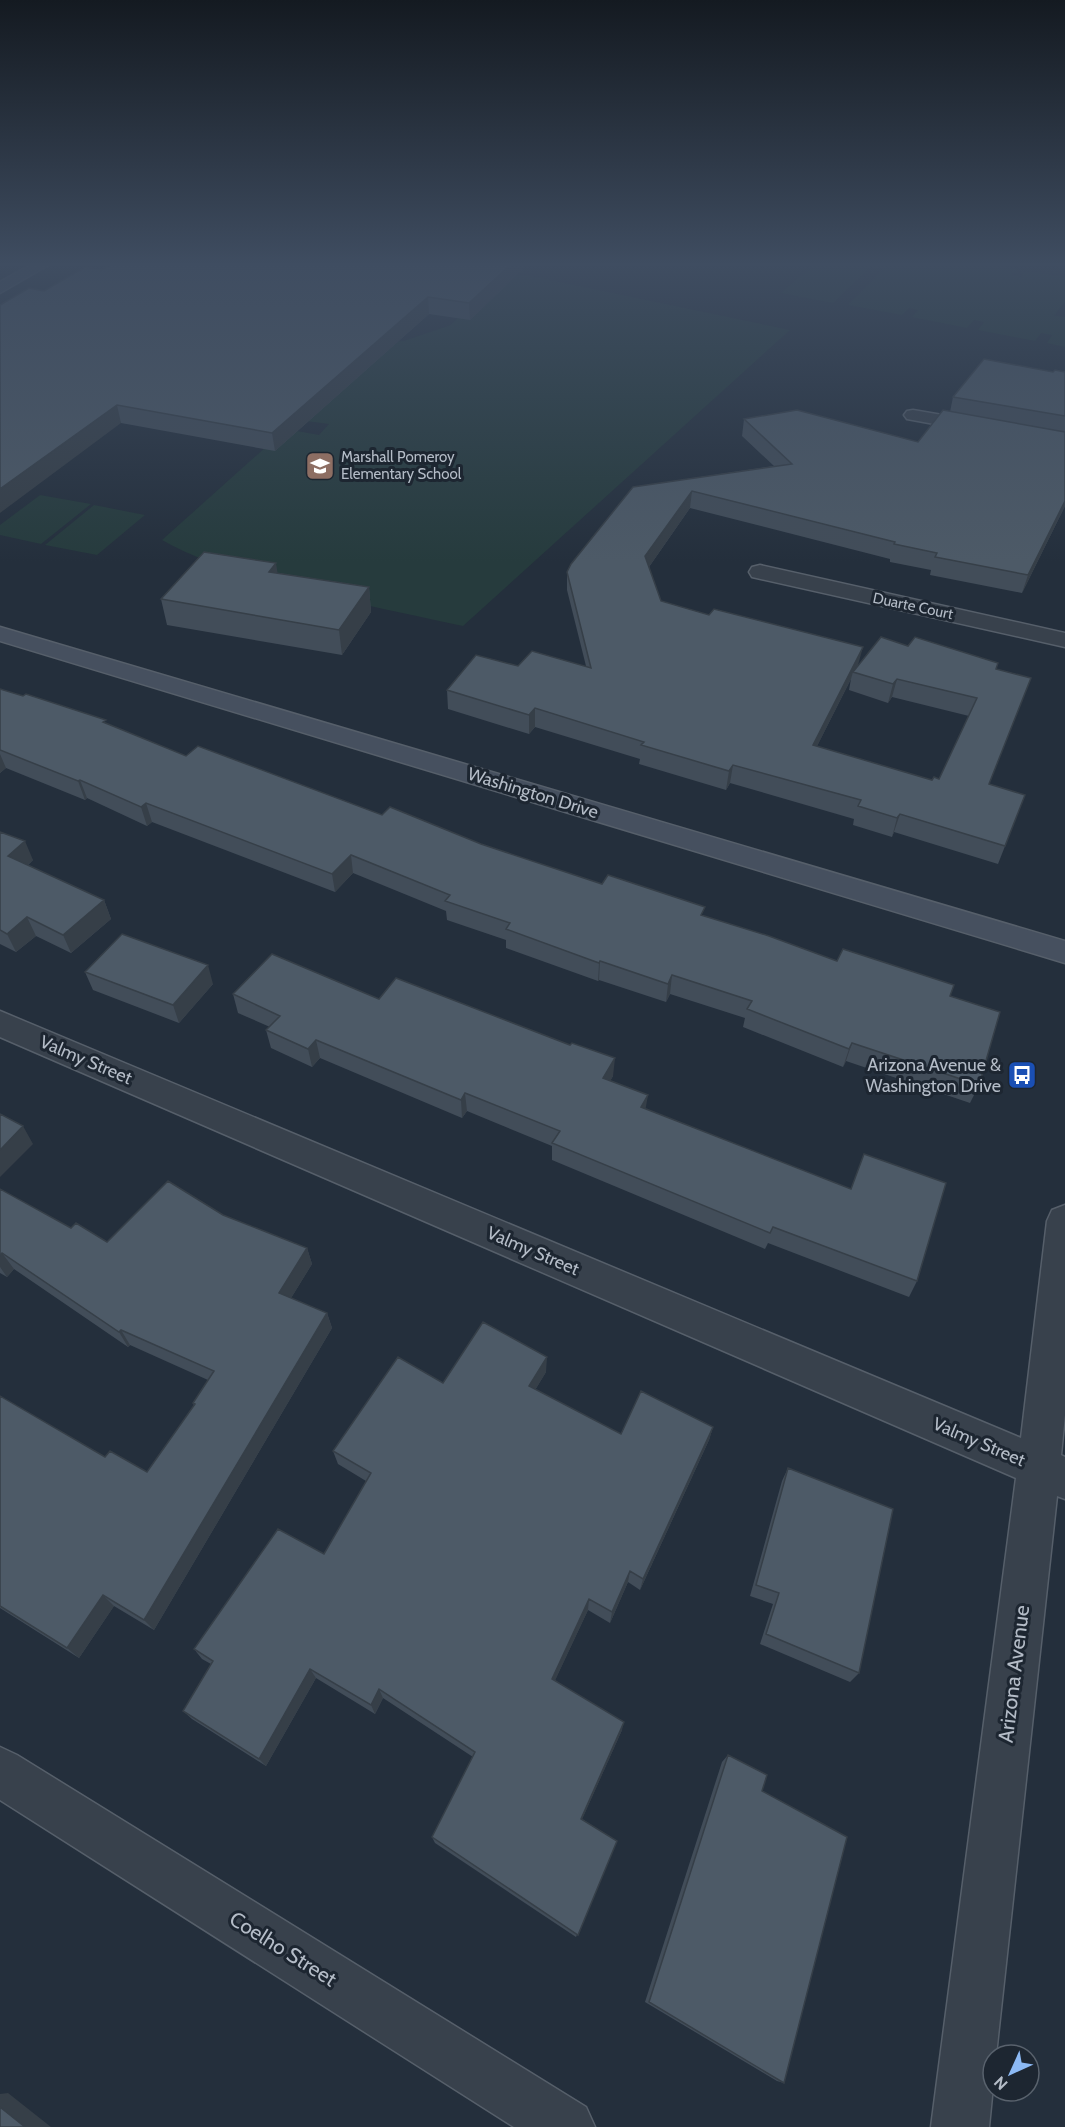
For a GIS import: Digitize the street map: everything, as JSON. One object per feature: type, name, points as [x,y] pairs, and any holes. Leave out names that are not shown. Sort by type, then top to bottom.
[{"type":"street","points":[[914,415],[1065,442]]},
{"type":"street","name":"Duarte Court","points":[[760,573],[1065,640]]},
{"type":"street","name":"Washington Drive","points":[[0,634],[1065,952]]},
{"type":"street","name":"Valmy Street","points":[[0,1023],[1052,1473]]},
{"type":"street","name":"Arizona Avenue","points":[[960,2127],[1052,1473],[1065,1221]]},
{"type":"street","name":"Coelho Street","points":[[0,1772],[566,2127]]},
{"type":"green space","points":[[358,363],[753,363],[463,626],[256,577],[196,557],[162,540],[286,429],[319,435],[329,424],[298,420]]},
{"type":"green space","points":[[40,495],[91,504],[41,544],[0,535],[0,525]]},
{"type":"green space","points":[[94,505],[145,515],[97,555],[45,545]]},
{"type":"building","points":[[0,363],[352,363],[272,433],[117,405],[0,489]]},
{"type":"building","points":[[981,363],[1007,363],[1065,372],[1065,416],[953,397]]},
{"type":"building","points":[[797,410],[918,442],[943,410],[1065,432],[1065,501],[1028,575],[935,557],[937,553],[894,544],[895,542],[692,491],[645,556],[661,601],[709,615],[714,609],[863,647],[813,745],[932,780],[934,777],[939,779],[977,698],[897,679],[893,684],[853,672],[881,637],[908,646],[915,637],[998,663],[996,669],[1031,678],[989,784],[1025,795],[1005,846],[900,814],[897,818],[858,806],[861,800],[733,765],[729,771],[641,745],[644,742],[535,708],[529,715],[447,690],[476,655],[518,666],[532,651],[591,668],[567,572],[571,564],[633,487],[792,464],[744,419]]},
{"type":"building","points":[[204,552],[276,563],[269,572],[369,587],[339,630],[161,599]]},
{"type":"building","points":[[0,689],[23,696],[26,694],[106,720],[103,722],[186,756],[198,746],[382,815],[390,807],[481,844],[602,884],[608,875],[705,907],[701,915],[769,936],[837,961],[843,949],[954,985],[950,996],[1000,1012],[979,1085],[852,1043],[849,1049],[747,1009],[752,1001],[672,975],[668,984],[600,961],[599,963],[506,929],[510,923],[445,901],[450,895],[351,855],[332,874],[146,803],[141,807],[80,780],[0,750]]},
{"type":"building","points":[[0,832],[25,841],[8,856],[104,900],[63,935],[27,917],[7,934],[0,930]]},
{"type":"building","points":[[122,934],[208,965],[173,1005],[85,972]]},
{"type":"building","points":[[272,954],[379,999],[396,978],[570,1045],[572,1043],[615,1058],[603,1078],[648,1095],[641,1107],[851,1189],[864,1154],[946,1183],[917,1281],[773,1227],[770,1233],[552,1143],[560,1131],[465,1093],[461,1100],[316,1040],[308,1049],[266,1030],[280,1016],[233,994]]},
{"type":"building","points":[[0,1114],[23,1126],[0,1150]]},
{"type":"building","points":[[168,1181],[223,1215],[307,1248],[279,1293],[327,1313],[144,1620],[103,1595],[67,1648],[0,1606],[0,1396],[105,1457],[110,1451],[147,1472],[195,1404],[193,1403],[214,1371],[121,1330],[119,1332],[2,1253],[0,1256],[0,1189],[71,1228],[76,1223],[107,1242]]},
{"type":"building","points":[[483,1322],[547,1357],[529,1386],[621,1434],[641,1391],[713,1427],[643,1579],[630,1571],[612,1612],[589,1599],[552,1679],[624,1722],[581,1819],[617,1841],[578,1935],[432,1837],[475,1752],[379,1689],[371,1705],[310,1669],[259,1759],[183,1711],[213,1661],[194,1649],[278,1529],[324,1554],[371,1473],[333,1451],[398,1357],[443,1383]]},
{"type":"building","points":[[788,1468],[893,1509],[859,1673],[766,1634],[779,1593],[756,1585]]},
{"type":"building","points":[[728,1755],[767,1775],[762,1791],[847,1837],[784,2083],[649,2002]]},
{"type":"building","points":[[0,2107],[25,2127],[0,2127]]},
{"type":"place","name":"Marshall Pomeroy Elementary School","points":[[320,466]]},
{"type":"place","name":"Arizona Avenue & Washington Drive","points":[[1022,1075]]}]
